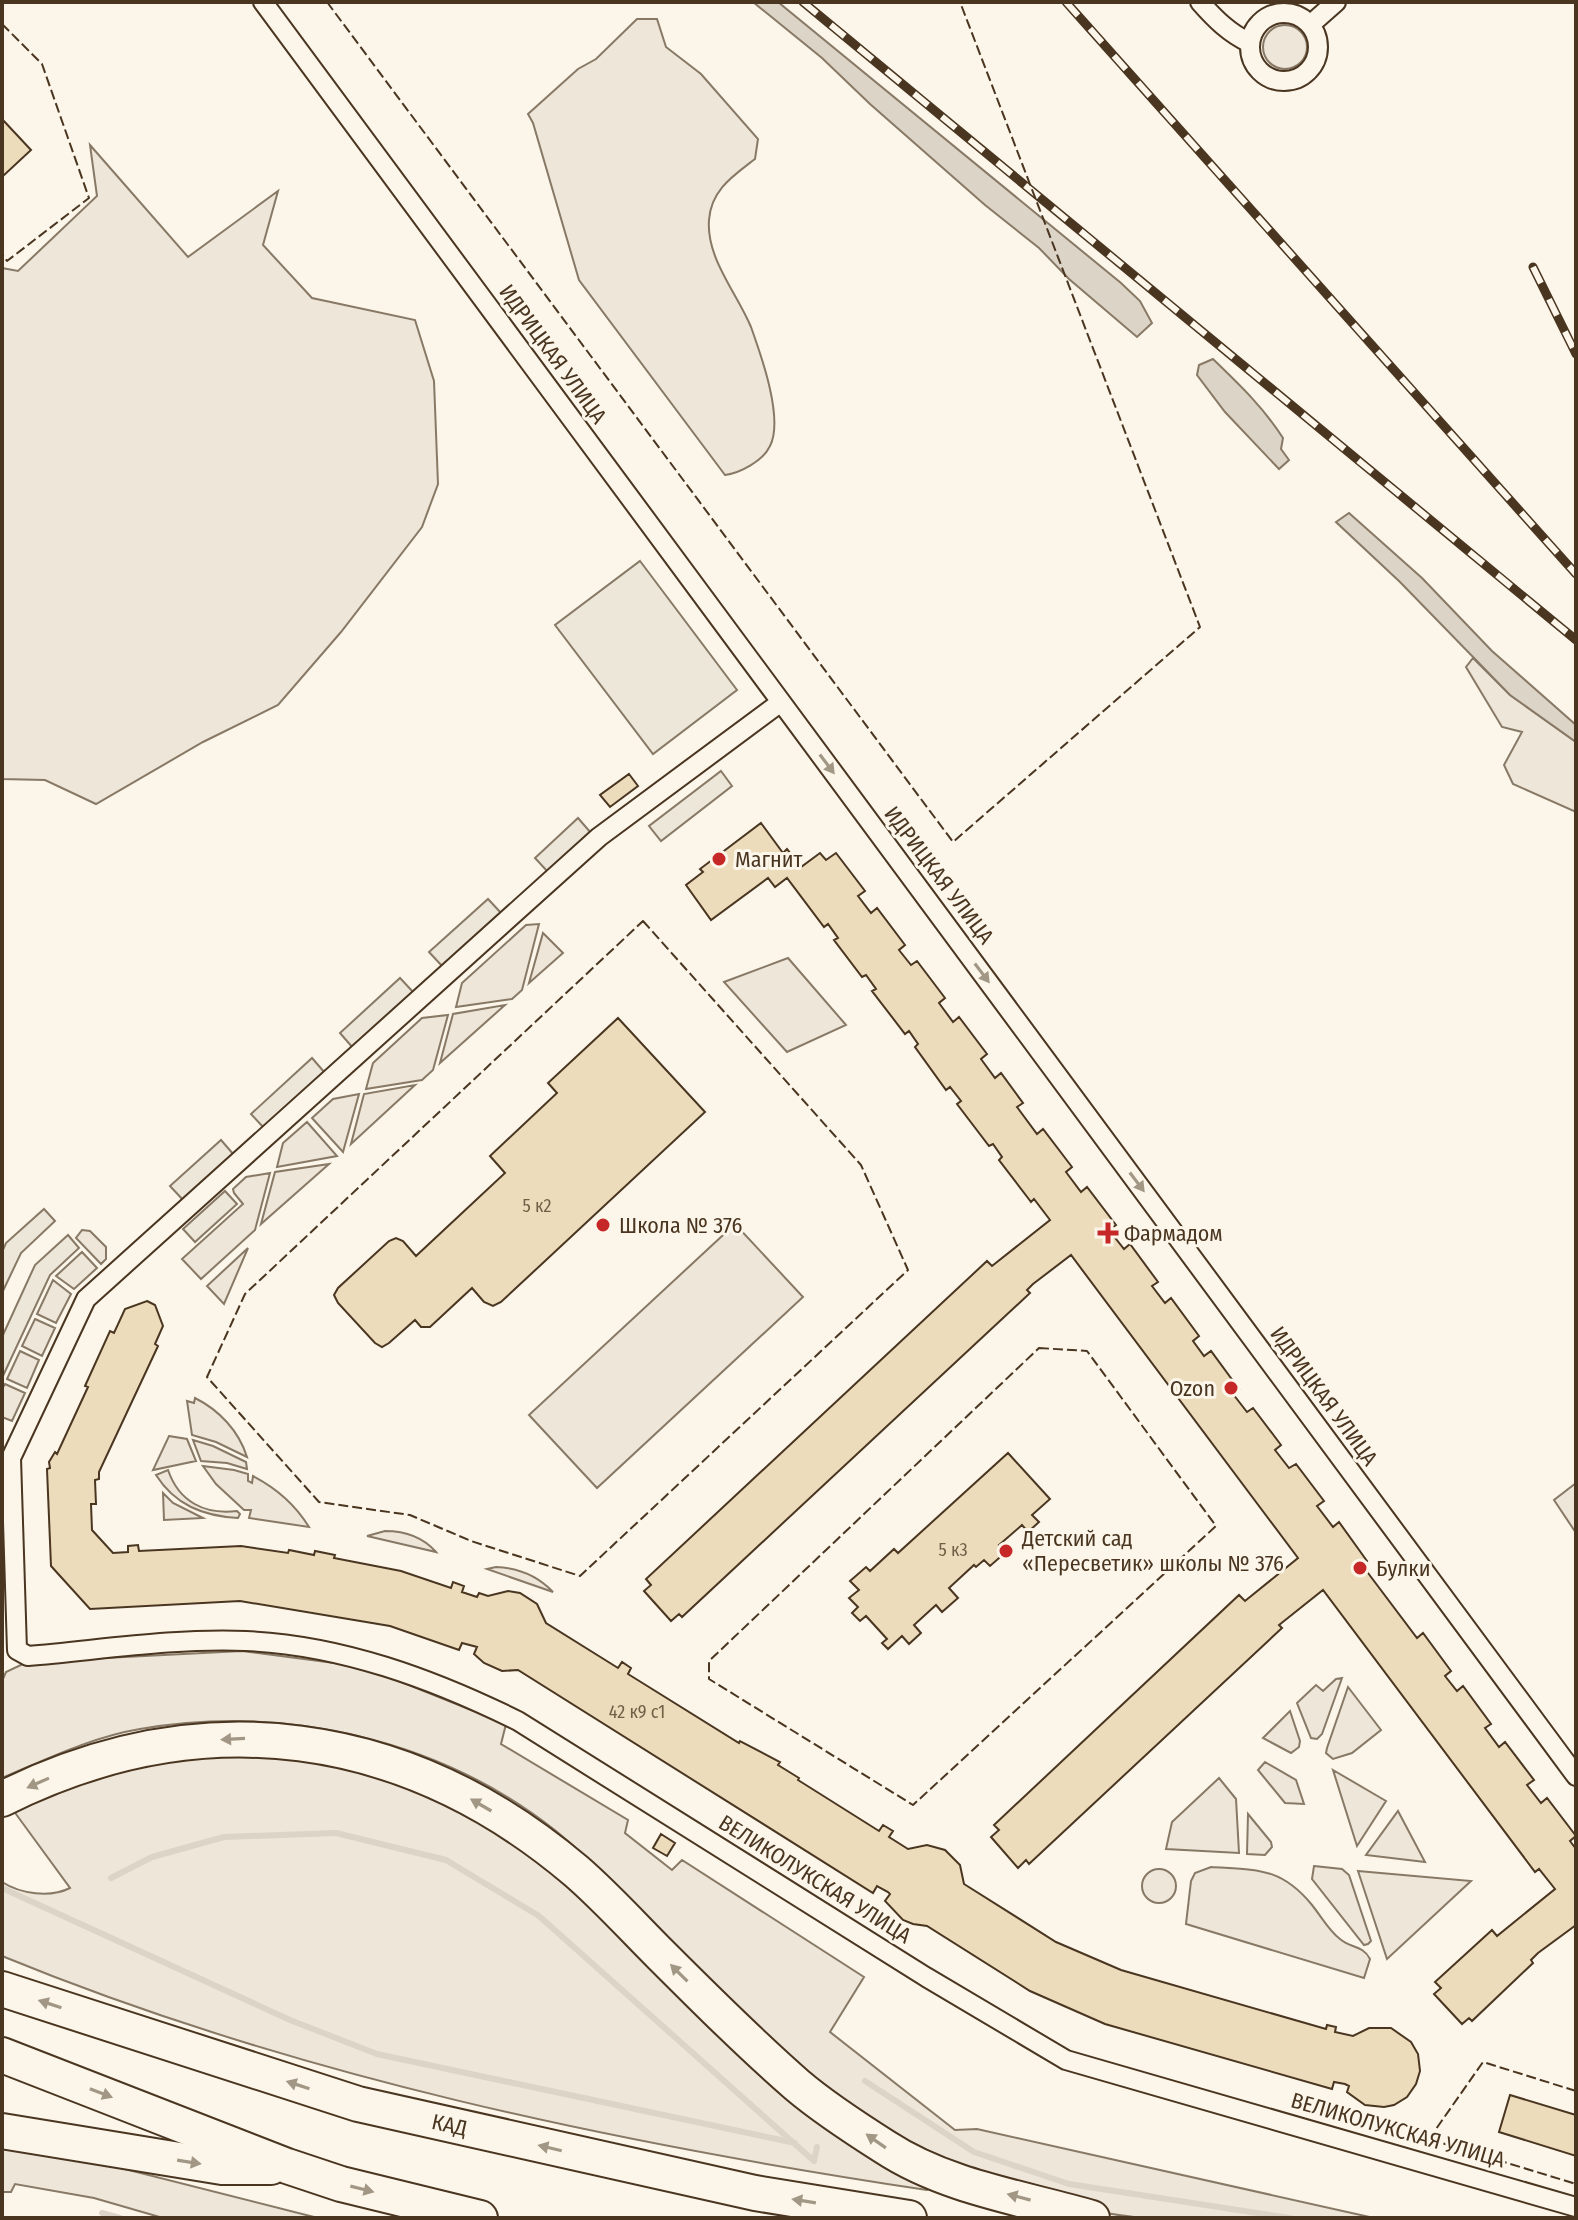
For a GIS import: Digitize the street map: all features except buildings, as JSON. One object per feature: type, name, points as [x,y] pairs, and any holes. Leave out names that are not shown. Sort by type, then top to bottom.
[{"type":"highway","points":[[2,1799],[74,1768],[131,1751],[239,1738],[305,1744],[363,1754],[420,1773],[509,1821],[576,1872],[799,2086],[888,2149],[945,2178],[1092,2218]]},
{"type":"highway","name":"КАД","points":[[2,1989],[358,2104],[755,2193],[909,2218]]},
{"type":"highway","points":[[2,2055],[287,2166],[341,2184],[480,2218]]},
{"type":"highway","points":[[2,2131],[222,2167],[287,2166]]},
{"type":"street","name":"ИДРИЦКАЯ УЛИЦА","points":[[263,2],[1576,1776]]},
{"type":"street","points":[[1200,2],[1234,35],[1250,43]]},
{"type":"street","points":[[1310,25],[1336,2]]},
{"type":"street","points":[[1274,15],[1294,15],[1310,25],[1318,43],[1315,62],[1302,76],[1294,80],[1275,80],[1266,76],[1253,62],[1250,43],[1258,25],[1274,15]]},
{"type":"street","name":"ВЕЛИКОЛУКСКАЯ УЛИЦА","points":[[781,702],[599,837],[86,1299],[11,1458],[17,1650],[28,1656],[177,1643],[246,1641],[346,1656],[386,1666],[459,1692],[518,1721],[926,1977],[1066,2060],[1576,2207]]},
{"type":"shaded area","points":[[753,2],[778,2],[1121,283],[1140,301],[1152,323],[1137,337],[1069,279],[1039,248],[870,104],[822,58]]},
{"type":"shaded area","points":[[637,19],[657,19],[666,47],[701,74],[758,139],[755,159],[724,185],[714,200],[709,234],[717,262],[745,314],[760,354],[773,404],[774,434],[767,451],[757,461],[725,475],[579,280],[528,114],[578,69],[596,59]]},
{"type":"shaded area","points":[[1285,25],[1301,31],[1307,47],[1301,63],[1285,69],[1269,63],[1263,47],[1269,31]]},
{"type":"shaded area","points":[[90,145],[188,257],[278,191],[263,245],[312,298],[415,320],[434,381],[438,484],[422,527],[341,632],[278,705],[203,742],[96,804],[45,780],[2,779],[2,268],[18,271],[97,196]]},
{"type":"shaded area","points":[[1213,359],[1259,406],[1283,438],[1281,449],[1289,460],[1279,469],[1225,412],[1197,375],[1199,365]]},
{"type":"shaded area","points":[[1349,513],[1422,578],[1492,651],[1576,725],[1576,742],[1510,695],[1400,582],[1336,522]]},
{"type":"shaded area","points":[[640,561],[737,690],[653,754],[555,625]]},
{"type":"shaded area","points":[[1473,658],[1510,695],[1576,742],[1576,812],[1513,784],[1504,765],[1522,732],[1502,727],[1466,667]]},
{"type":"shaded area","points":[[721,771],[732,786],[661,841],[649,826]]},
{"type":"shaded area","points":[[578,818],[591,833],[548,872],[535,858]]},
{"type":"shaded area","points":[[488,899],[502,914],[443,967],[429,952]]},
{"type":"shaded area","points":[[539,924],[522,990],[512,999],[456,1007],[462,983],[526,925]]},
{"type":"shaded area","points":[[543,933],[563,953],[529,983]]},
{"type":"shaded area","points":[[788,958],[846,1025],[787,1052],[724,982]]},
{"type":"shaded area","points":[[400,978],[414,993],[353,1048],[340,1033]]},
{"type":"shaded area","points":[[505,1005],[440,1063],[453,1014]]},
{"type":"shaded area","points":[[448,1015],[433,1070],[422,1080],[366,1089],[373,1063],[422,1018]]},
{"type":"shaded area","points":[[312,1058],[325,1073],[264,1128],[251,1114]]},
{"type":"shaded area","points":[[415,1085],[351,1144],[364,1094]]},
{"type":"shaded area","points":[[359,1094],[343,1152],[312,1118],[333,1099]]},
{"type":"shaded area","points":[[307,1122],[337,1156],[277,1167],[283,1143]]},
{"type":"shaded area","points":[[221,1140],[234,1155],[184,1201],[170,1186]]},
{"type":"shaded area","points":[[329,1164],[261,1224],[275,1172]]},
{"type":"shaded area","points":[[270,1173],[255,1230],[201,1279],[182,1259],[243,1204],[233,1189],[246,1177]]},
{"type":"shaded area","points":[[225,1191],[237,1204],[195,1242],[183,1229]]},
{"type":"shaded area","points":[[44,1209],[55,1221],[21,1253],[2,1293],[2,1252],[6,1243]]},
{"type":"shaded area","points":[[735,1224],[803,1297],[597,1488],[529,1415]]},
{"type":"shaded area","points":[[82,1230],[90,1231],[106,1247],[106,1259],[101,1264],[76,1238]]},
{"type":"shaded area","points":[[68,1235],[79,1248],[50,1275],[2,1378],[2,1337],[35,1265]]},
{"type":"shaded area","points":[[248,1248],[224,1304],[207,1286]]},
{"type":"shaded area","points":[[82,1252],[97,1268],[74,1289],[56,1276]]},
{"type":"shaded area","points":[[53,1280],[71,1294],[56,1323],[37,1314]]},
{"type":"shaded area","points":[[35,1319],[55,1328],[42,1356],[22,1346]]},
{"type":"shaded area","points":[[20,1351],[39,1360],[27,1388],[7,1379]]},
{"type":"shaded area","points":[[5,1384],[25,1393],[12,1421],[2,1417],[2,1389]]},
{"type":"shaded area","points":[[195,1398],[227,1422],[239,1438],[247,1457],[216,1442],[192,1435],[187,1401],[194,1403]]},
{"type":"shaded area","points":[[169,1436],[187,1439],[196,1461],[153,1470]]},
{"type":"shaded area","points":[[193,1440],[246,1462],[247,1469],[227,1463],[201,1461]]},
{"type":"shaded area","points":[[203,1466],[248,1474],[248,1481],[252,1483],[253,1476],[277,1491],[309,1527],[249,1518],[251,1510],[244,1510],[216,1484]]},
{"type":"shaded area","points":[[168,1470],[186,1498],[214,1511],[237,1511],[240,1514],[238,1518],[213,1515],[181,1501],[156,1475]]},
{"type":"shaded area","points":[[1576,1483],[1576,1533],[1554,1500]]},
{"type":"shaded area","points":[[163,1493],[173,1503],[203,1518],[164,1520]]},
{"type":"shaded area","points":[[385,1531],[413,1536],[436,1552],[367,1536]]},
{"type":"shaded area","points":[[496,1567],[527,1574],[553,1592],[487,1569]]},
{"type":"shaded area","points":[[242,1651],[342,1664],[384,1675],[506,1724],[501,1744],[628,1820],[625,1833],[672,1870],[682,1860],[864,1977],[830,2032],[955,2130],[977,2129],[1374,2218],[1134,2217],[1039,2199],[1002,2188],[953,2167],[889,2133],[800,2069],[748,2023],[606,1876],[556,1831],[511,1799],[462,1773],[412,1752],[359,1736],[305,1726],[250,1721],[195,1722],[105,1737],[2,1778],[2,1681],[6,1672],[27,1662]]},
{"type":"shaded area","points":[[1342,1678],[1322,1734],[1317,1739],[1311,1738],[1297,1703],[1316,1685],[1323,1691],[1336,1679]]},
{"type":"shaded area","points":[[1348,1687],[1381,1730],[1352,1753],[1333,1759],[1326,1753],[1327,1748]]},
{"type":"shaded area","points":[[1290,1711],[1300,1741],[1299,1747],[1291,1753],[1263,1738]]},
{"type":"shaded area","points":[[235,1750],[360,1764],[504,1827],[935,2186],[927,2190],[692,2150],[457,2100],[226,2037],[113,1999],[2,1956],[2,1882],[36,1893],[54,1893],[70,1888],[13,1810],[85,1775]]},
{"type":"shaded area","points":[[1265,1762],[1296,1780],[1304,1804],[1285,1803],[1258,1770]]},
{"type":"shaded area","points":[[1333,1770],[1386,1801],[1357,1846]]},
{"type":"shaded area","points":[[1219,1778],[1236,1799],[1239,1853],[1166,1849],[1172,1822]]},
{"type":"shaded area","points":[[1398,1811],[1425,1862],[1366,1855]]},
{"type":"shaded area","points":[[1248,1814],[1271,1842],[1272,1847],[1265,1855],[1247,1854]]},
{"type":"shaded area","points":[[1314,1866],[1342,1869],[1349,1875],[1371,1941],[1368,1944],[1364,1945],[1312,1879]]},
{"type":"shaded area","points":[[1211,1867],[1255,1870],[1290,1883],[1336,1936],[1367,1954],[1370,1959],[1364,1978],[1186,1924],[1191,1881],[1195,1873]]},
{"type":"shaded area","points":[[1159,1869],[1171,1874],[1176,1886],[1171,1898],[1159,1903],[1147,1898],[1142,1886],[1147,1874]]},
{"type":"shaded area","points":[[1358,1871],[1471,1881],[1387,1959]]},
{"type":"shaded area","points":[[2,2140],[318,2218],[163,2218],[94,2198],[15,2184],[11,2192],[2,2192]]},
{"type":"waterway","points":[[111,1878],[152,1857],[224,1837],[336,1833],[446,1860],[539,1916],[814,2161],[817,2147]]},
{"type":"waterway","points":[[2,1888],[290,2020],[377,2054],[795,2143]]},
{"type":"waterway","points":[[865,2081],[974,2152],[1069,2184],[1290,2218]]},
{"type":"waterway","points":[[102,2213],[120,2218]]},
{"type":"railway","points":[[803,2],[1576,640]]},
{"type":"railway","points":[[1066,2],[1576,574]]},
{"type":"railway","points":[[1533,267],[1576,354]]},
{"type":"fence","points":[[327,2],[953,842],[1200,627],[960,2]]},
{"type":"fence","points":[[2,24],[42,64],[89,198],[7,261],[2,254]]},
{"type":"fence","points":[[643,921],[861,1165],[908,1270],[580,1576],[471,1541],[410,1515],[319,1502],[207,1377],[245,1294],[643,921]]},
{"type":"fence","points":[[1039,1348],[1087,1351],[1216,1526],[913,1805],[709,1679],[709,1661],[1039,1348]]},
{"type":"fence","points":[[1576,2091],[1483,2062],[1436,2129],[1442,2143],[1576,2184]]},
{"type":"place","name":"Магнит","points":[[719,859]]},
{"type":"place","name":"Школа № 376","points":[[603,1225]]},
{"type":"place","name":"Фармадом","points":[[1108,1233]]},
{"type":"place","name":"Ozon","points":[[1231,1388]]},
{"type":"place","name":"Детский сад «Пересветик» школы № 376","points":[[1006,1551]]},
{"type":"place","name":"Булки","points":[[1360,1568]]}]
